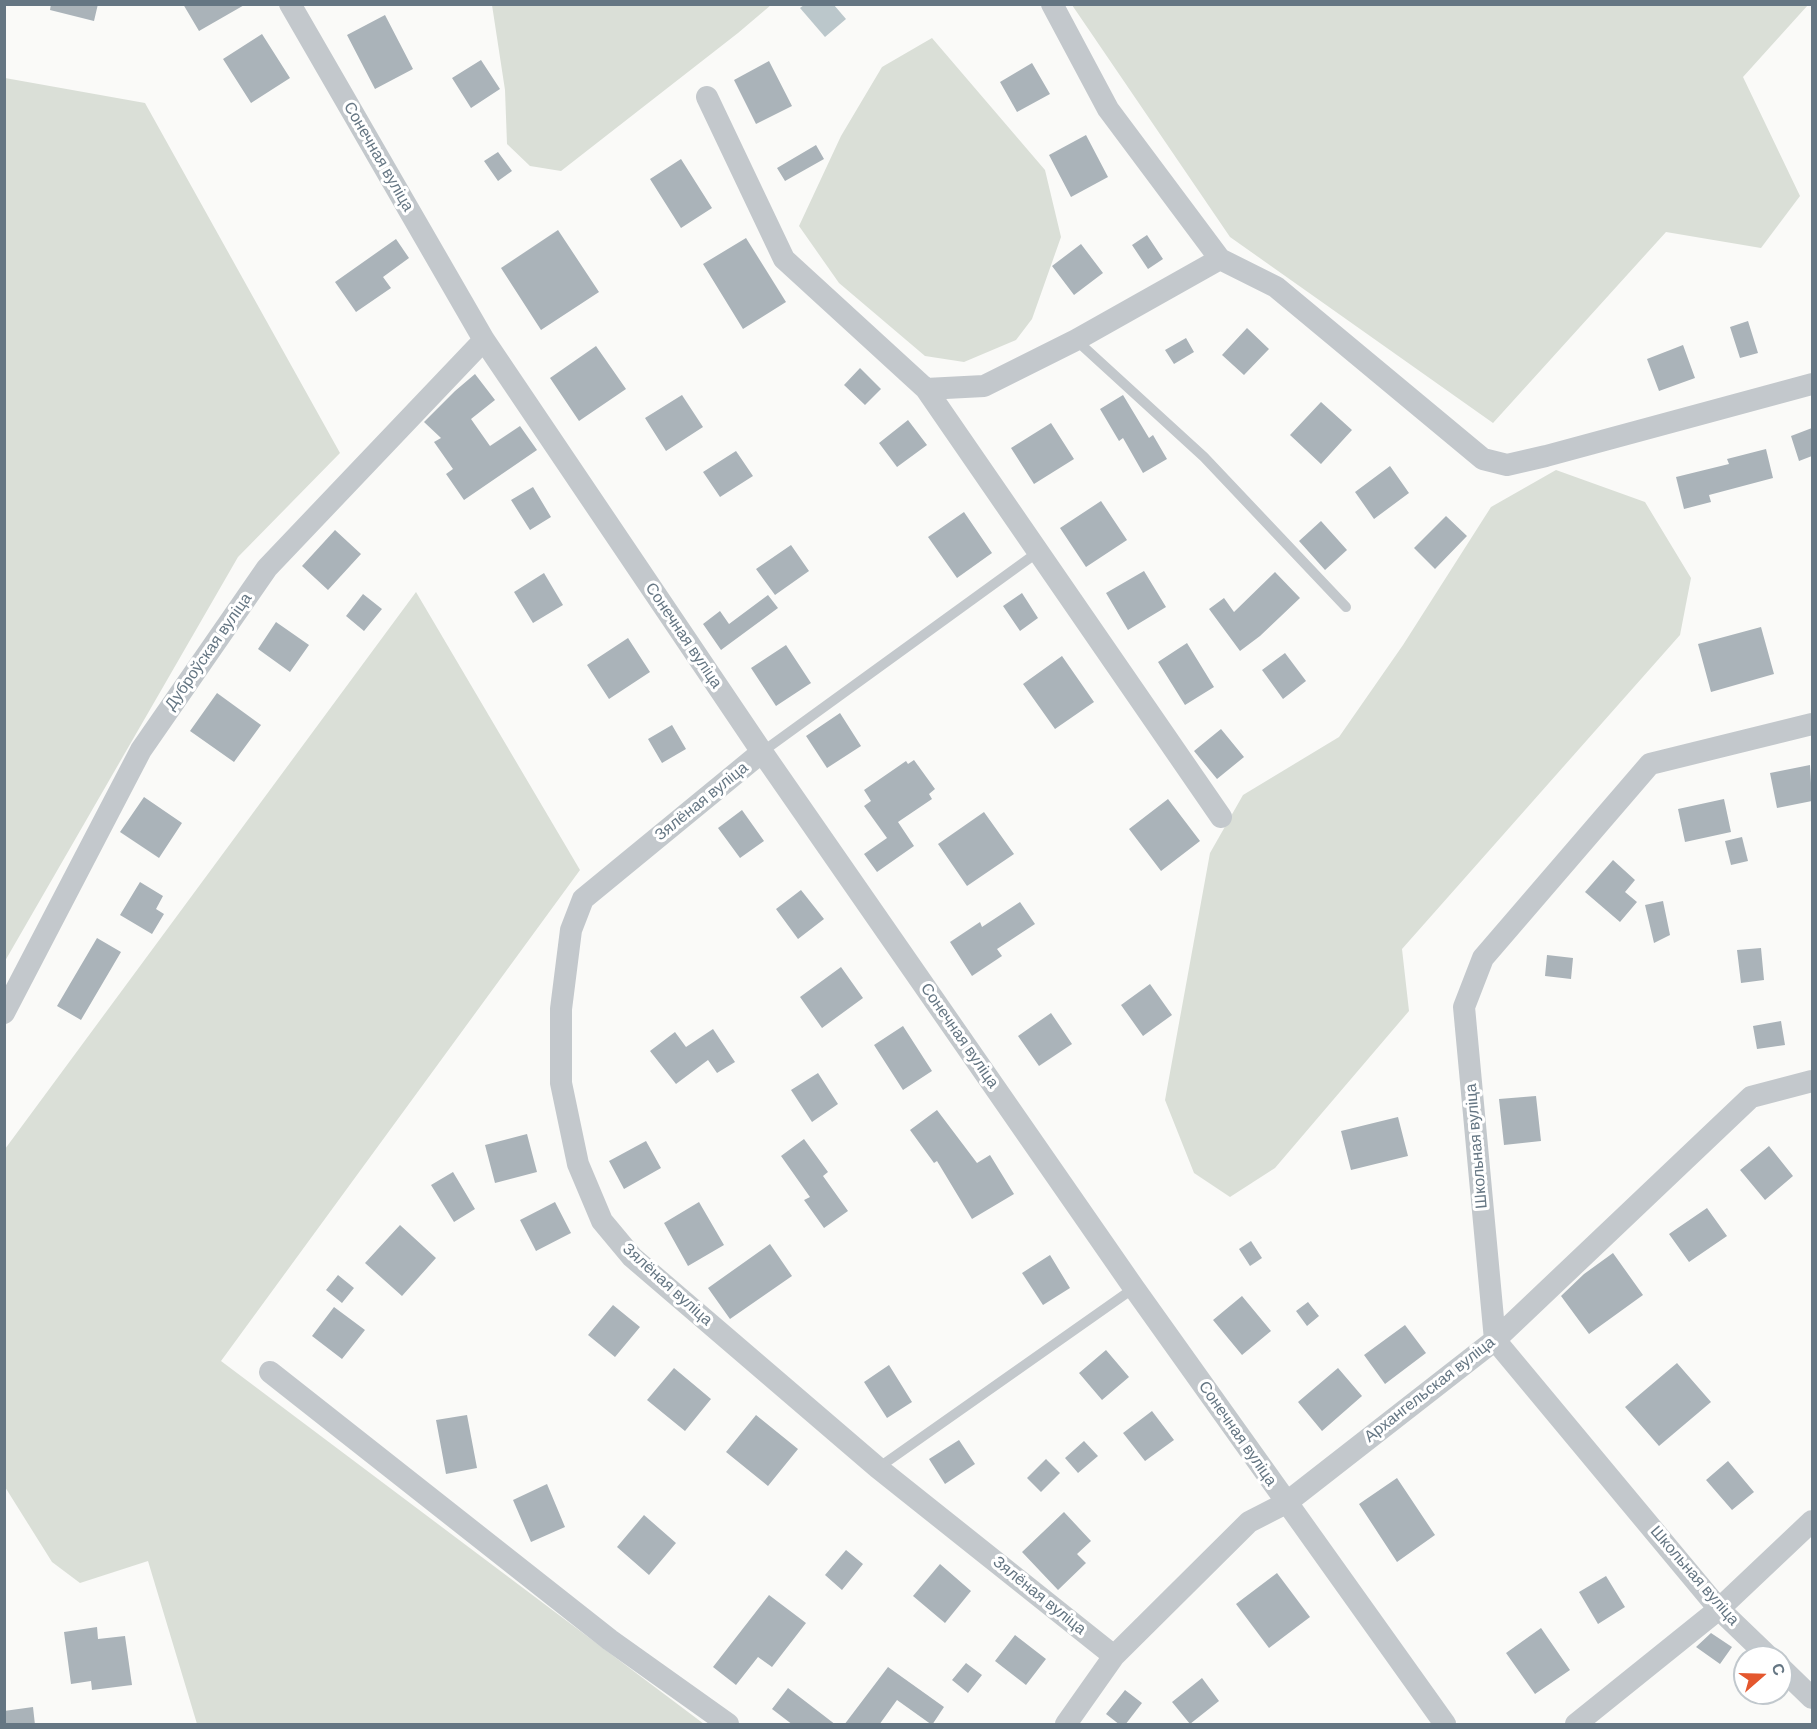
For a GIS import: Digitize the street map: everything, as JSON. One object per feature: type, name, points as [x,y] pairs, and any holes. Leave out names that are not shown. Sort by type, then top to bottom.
[{"type":"street","name":"Сонечная вуліца","points":[[290,4],[484,340],[762,752],[1134,1288],[1445,1725]]},
{"type":"street","points":[[1052,4],[1108,109],[1220,259],[1276,287],[1483,459],[1508,465],[1812,384]]},
{"type":"street","points":[[707,98],[784,259],[926,389],[1221,817]]},
{"type":"street","points":[[926,389],[984,386],[1076,340],[1220,259]]},
{"type":"street","name":"Дуброўская вуліца","points":[[4,1013],[141,750],[267,568],[484,340]]},
{"type":"street","name":"Школьная вуліца","points":[[1756,1645],[1719,1609],[1495,1340],[1464,1007],[1483,958],[1650,764],[1812,724]]},
{"type":"street","name":"Зялёная вуліца","points":[[762,752],[583,899],[571,930],[561,1009],[561,1083],[578,1164],[602,1221],[632,1257],[878,1468],[1114,1656]]},
{"type":"street","name":"Архангельская вуліца","points":[[1066,1725],[1114,1656],[1249,1522],[1286,1503],[1495,1340],[1751,1097],[1812,1081]]},
{"type":"street","points":[[270,1372],[610,1640],[728,1725]]},
{"type":"street","points":[[1575,1725],[1719,1609],[1812,1521]]},
{"type":"street","points":[[1793,1680],[1812,1698]]},
{"type":"lane","points":[[1076,340],[1204,457],[1347,607]]},
{"type":"lane","points":[[762,752],[1038,552]]},
{"type":"lane","points":[[878,1468],[1134,1288]]},
{"type":"shaded area","points":[[492,4],[771,5],[561,171],[530,166],[507,144],[505,90]]},
{"type":"shaded area","points":[[804,5],[834,5],[846,19],[825,37],[800,8]]},
{"type":"shaded area","points":[[1072,5],[1808,5],[1743,77],[1800,196],[1761,248],[1666,232],[1493,423],[1230,237]]},
{"type":"shaded area","points":[[932,38],[1045,170],[1061,237],[1032,319],[1016,340],[964,362],[925,356],[839,283],[799,226],[841,136],[882,67]]},
{"type":"shaded area","points":[[5,78],[145,103],[340,453],[238,557],[5,961]]},
{"type":"shaded area","points":[[1556,470],[1645,502],[1691,578],[1680,635],[1402,949],[1409,1011],[1275,1168],[1230,1197],[1194,1173],[1165,1100],[1210,853],[1243,795],[1339,737],[1403,645],[1491,507]]},
{"type":"shaded area","points":[[416,592],[580,870],[221,1361],[704,1724],[197,1724],[148,1561],[80,1583],[52,1562],[5,1487],[5,1149]]},
{"type":"building","points":[[51,4],[98,4],[94,21],[50,10]]},
{"type":"building","points":[[183,4],[246,4],[199,31]]},
{"type":"building","points":[[385,15],[413,69],[375,89],[347,35]]},
{"type":"building","points":[[262,34],[290,78],[251,103],[223,59]]},
{"type":"building","points":[[481,60],[500,89],[471,108],[452,78]]},
{"type":"building","points":[[769,61],[792,106],[756,124],[734,80]]},
{"type":"building","points":[[1032,63],[1050,94],[1017,112],[1000,82]]},
{"type":"building","points":[[1086,135],[1108,177],[1071,197],[1049,155]]},
{"type":"building","points":[[816,145],[824,159],[785,181],[777,168]]},
{"type":"building","points":[[498,152],[512,171],[498,181],[484,161]]},
{"type":"building","points":[[681,159],[712,208],[681,228],[650,179]]},
{"type":"building","points":[[558,230],[599,292],[541,330],[501,268]]},
{"type":"building","points":[[1147,235],[1163,259],[1148,269],[1132,245]]},
{"type":"building","points":[[746,238],[786,302],[743,329],[703,264]]},
{"type":"building","points":[[396,239],[409,258],[383,277],[391,288],[356,312],[335,282]]},
{"type":"building","points":[[1081,244],[1103,273],[1074,295],[1052,266]]},
{"type":"building","points":[[1748,321],[1758,353],[1740,358],[1730,327]]},
{"type":"building","points":[[1247,328],[1269,349],[1244,375],[1222,355]]},
{"type":"building","points":[[1186,338],[1194,352],[1174,364],[1165,350]]},
{"type":"building","points":[[1683,345],[1695,378],[1659,391],[1647,359]]},
{"type":"building","points":[[596,346],[626,389],[579,421],[550,378]]},
{"type":"building","points":[[860,368],[881,389],[865,405],[844,385]]},
{"type":"building","points":[[475,374],[495,400],[471,419],[490,446],[520,426],[537,450],[464,500],[446,474],[453,469],[434,442],[441,438],[424,422]]},
{"type":"building","points":[[682,395],[703,427],[666,451],[645,418]]},
{"type":"building","points":[[1123,395],[1149,438],[1153,435],[1167,459],[1143,473],[1123,438],[1119,441],[1100,409]]},
{"type":"building","points":[[1321,402],[1352,430],[1321,464],[1290,435]]},
{"type":"building","points":[[908,420],[927,445],[897,467],[879,443]]},
{"type":"building","points":[[1051,423],[1074,459],[1034,484],[1011,448]]},
{"type":"building","points":[[1812,428],[1812,456],[1799,461],[1791,436]]},
{"type":"building","points":[[1766,449],[1773,478],[1709,495],[1711,502],[1684,509],[1676,477],[1729,464],[1727,459]]},
{"type":"building","points":[[736,451],[753,476],[720,497],[703,472]]},
{"type":"building","points":[[1390,466],[1409,493],[1374,519],[1355,492]]},
{"type":"building","points":[[533,487],[551,517],[530,530],[511,500]]},
{"type":"building","points":[[1101,501],[1127,540],[1086,567],[1060,528]]},
{"type":"building","points":[[964,512],[992,553],[957,578],[928,537]]},
{"type":"building","points":[[1446,516],[1467,536],[1435,569],[1414,548]]},
{"type":"building","points":[[1321,521],[1347,550],[1325,570],[1299,541]]},
{"type":"building","points":[[335,530],[361,554],[328,590],[302,566]]},
{"type":"building","points":[[791,545],[809,571],[775,595],[756,569]]},
{"type":"building","points":[[1144,571],[1166,607],[1128,630],[1106,593]]},
{"type":"building","points":[[1275,572],[1300,598],[1260,636],[1240,651],[1209,609],[1224,598],[1234,612]]},
{"type":"building","points":[[544,573],[563,605],[533,623],[514,592]]},
{"type":"building","points":[[1022,593],[1038,618],[1020,631],[1003,606]]},
{"type":"building","points":[[363,594],[382,609],[364,631],[346,616]]},
{"type":"building","points":[[768,595],[778,608],[721,650],[703,624],[720,611],[729,624]]},
{"type":"building","points":[[276,622],[309,645],[290,672],[258,649]]},
{"type":"building","points":[[1761,627],[1774,674],[1711,692],[1698,644]]},
{"type":"building","points":[[628,638],[650,672],[609,699],[587,665]]},
{"type":"building","points":[[1187,643],[1214,687],[1185,705],[1158,662]]},
{"type":"building","points":[[786,645],[811,683],[776,706],[751,668]]},
{"type":"building","points":[[1285,653],[1306,681],[1283,699],[1262,670]]},
{"type":"building","points":[[1062,656],[1094,702],[1055,729],[1023,684]]},
{"type":"building","points":[[217,693],[261,725],[234,762],[190,731]]},
{"type":"building","points":[[840,713],[861,746],[827,768],[806,736]]},
{"type":"building","points":[[672,725],[686,749],[662,763],[648,739]]},
{"type":"building","points":[[1221,729],[1244,757],[1217,779],[1194,751]]},
{"type":"building","points":[[914,760],[935,789],[929,794],[932,799],[898,822],[914,846],[877,872],[864,854],[887,838],[864,806],[871,801],[864,790],[906,761],[908,764]]},
{"type":"building","points":[[1810,765],[1812,801],[1777,808],[1770,773]]},
{"type":"building","points":[[144,797],[182,823],[159,858],[120,832]]},
{"type":"building","points":[[1168,799],[1200,841],[1161,871],[1129,829]]},
{"type":"building","points":[[1724,799],[1731,832],[1685,842],[1678,809]]},
{"type":"building","points":[[742,810],[764,841],[740,858],[718,828]]},
{"type":"building","points":[[984,812],[1014,854],[967,886],[938,844]]},
{"type":"building","points":[[1742,837],[1748,861],[1731,865],[1725,841]]},
{"type":"building","points":[[1613,860],[1635,880],[1625,892],[1637,902],[1620,922],[1585,892]]},
{"type":"building","points":[[140,882],[163,896],[156,909],[164,914],[152,934],[120,915]]},
{"type":"building","points":[[801,890],[824,919],[798,939],[776,909]]},
{"type":"building","points":[[1663,901],[1670,935],[1654,943],[1645,905]]},
{"type":"building","points":[[1020,902],[1035,924],[997,949],[1002,956],[972,976],[950,942],[980,922],[982,927]]},
{"type":"building","points":[[97,938],[121,952],[81,1020],[57,1006]]},
{"type":"building","points":[[1761,948],[1764,980],[1741,983],[1737,950]]},
{"type":"building","points":[[1547,955],[1573,958],[1571,979],[1545,976]]},
{"type":"building","points":[[841,967],[863,998],[822,1028],[800,997]]},
{"type":"building","points":[[1150,984],[1172,1015],[1143,1036],[1121,1005]]},
{"type":"building","points":[[1051,1013],[1072,1044],[1039,1066],[1018,1036]]},
{"type":"building","points":[[1781,1021],[1785,1045],[1757,1049],[1753,1026]]},
{"type":"building","points":[[903,1026],[932,1071],[903,1090],[874,1045]]},
{"type":"building","points":[[713,1029],[735,1062],[717,1073],[708,1060],[676,1084],[650,1051],[675,1032],[686,1047]]},
{"type":"building","points":[[818,1073],[838,1104],[812,1122],[791,1090]]},
{"type":"building","points":[[1536,1096],[1541,1141],[1504,1145],[1499,1099]]},
{"type":"building","points":[[937,1110],[977,1163],[990,1155],[1014,1194],[972,1219],[937,1161],[934,1163],[910,1130]]},
{"type":"building","points":[[1398,1117],[1408,1156],[1351,1170],[1341,1131]]},
{"type":"building","points":[[527,1134],[537,1172],[495,1183],[485,1145]]},
{"type":"building","points":[[804,1139],[828,1172],[823,1176],[848,1211],[824,1228],[804,1200],[810,1197],[781,1156]]},
{"type":"building","points":[[646,1141],[661,1168],[624,1189],[609,1161]]},
{"type":"building","points":[[1769,1146],[1793,1176],[1765,1200],[1740,1170]]},
{"type":"building","points":[[453,1172],[475,1209],[454,1222],[431,1185]]},
{"type":"building","points":[[555,1202],[571,1233],[536,1251],[520,1220]]},
{"type":"building","points":[[699,1202],[724,1245],[688,1266],[664,1223]]},
{"type":"building","points":[[1707,1208],[1727,1236],[1689,1262],[1669,1234]]},
{"type":"building","points":[[400,1225],[436,1258],[402,1296],[365,1263]]},
{"type":"building","points":[[1251,1241],[1262,1258],[1250,1266],[1239,1249]]},
{"type":"building","points":[[770,1244],[792,1276],[730,1319],[708,1288]]},
{"type":"building","points":[[1613,1253],[1643,1295],[1589,1334],[1561,1296],[1584,1274]]},
{"type":"building","points":[[1050,1255],[1070,1288],[1043,1305],[1022,1273]]},
{"type":"building","points":[[338,1275],[354,1288],[342,1303],[326,1290]]},
{"type":"building","points":[[1242,1296],[1271,1331],[1242,1355],[1213,1320]]},
{"type":"building","points":[[1308,1302],[1319,1316],[1307,1326],[1296,1311]]},
{"type":"building","points":[[613,1305],[640,1327],[615,1357],[588,1335]]},
{"type":"building","points":[[334,1307],[365,1330],[342,1359],[312,1336]]},
{"type":"building","points":[[1405,1325],[1426,1353],[1385,1384],[1364,1355]]},
{"type":"building","points":[[1106,1350],[1129,1377],[1102,1400],[1079,1373]]},
{"type":"building","points":[[1677,1363],[1711,1402],[1659,1446],[1625,1407]]},
{"type":"building","points":[[889,1365],[912,1402],[887,1418],[864,1382]]},
{"type":"building","points":[[674,1368],[711,1399],[685,1431],[647,1400]]},
{"type":"building","points":[[1338,1368],[1362,1396],[1322,1431],[1298,1402]]},
{"type":"building","points":[[1152,1411],[1174,1440],[1145,1461],[1123,1433]]},
{"type":"building","points":[[467,1415],[477,1468],[446,1474],[436,1420]]},
{"type":"building","points":[[756,1415],[798,1449],[768,1486],[726,1452]]},
{"type":"building","points":[[959,1440],[975,1464],[945,1484],[929,1459]]},
{"type":"building","points":[[1084,1441],[1098,1456],[1078,1473],[1065,1458]]},
{"type":"building","points":[[1046,1459],[1060,1473],[1041,1492],[1027,1478]]},
{"type":"building","points":[[1728,1461],[1754,1492],[1732,1510],[1706,1480]]},
{"type":"building","points":[[1397,1478],[1435,1535],[1397,1562],[1359,1504]]},
{"type":"building","points":[[547,1484],[565,1527],[531,1542],[513,1500]]},
{"type":"building","points":[[1064,1512],[1091,1541],[1077,1554],[1086,1563],[1058,1590],[1022,1552]]},
{"type":"building","points":[[644,1515],[676,1543],[649,1575],[617,1547]]},
{"type":"building","points":[[846,1550],[863,1564],[842,1590],[825,1575]]},
{"type":"building","points":[[940,1564],[971,1591],[945,1623],[913,1596]]},
{"type":"building","points":[[1277,1573],[1310,1617],[1269,1648],[1236,1604]]},
{"type":"building","points":[[1606,1576],[1625,1607],[1598,1624],[1579,1592]]},
{"type":"building","points":[[769,1595],[806,1623],[772,1667],[758,1657],[736,1685],[713,1667]]},
{"type":"building","points":[[97,1627],[98,1639],[125,1636],[132,1685],[92,1690],[91,1681],[71,1684],[64,1632]]},
{"type":"building","points":[[1541,1628],[1570,1670],[1535,1694],[1506,1653]]},
{"type":"building","points":[[1711,1633],[1732,1647],[1720,1664],[1696,1647]]},
{"type":"building","points":[[1015,1635],[1046,1659],[1026,1685],[995,1661]]},
{"type":"building","points":[[966,1663],[982,1675],[968,1693],[952,1680]]},
{"type":"building","points":[[888,1667],[944,1707],[932,1725],[897,1700],[879,1725],[844,1725]]},
{"type":"building","points":[[1202,1678],[1219,1701],[1190,1724],[1172,1702]]},
{"type":"building","points":[[788,1688],[836,1725],[793,1725],[772,1709]]},
{"type":"building","points":[[1125,1690],[1142,1703],[1125,1725],[1120,1725],[1106,1714]]},
{"type":"building","points":[[33,1707],[35,1725],[4,1725],[4,1711]]}]
